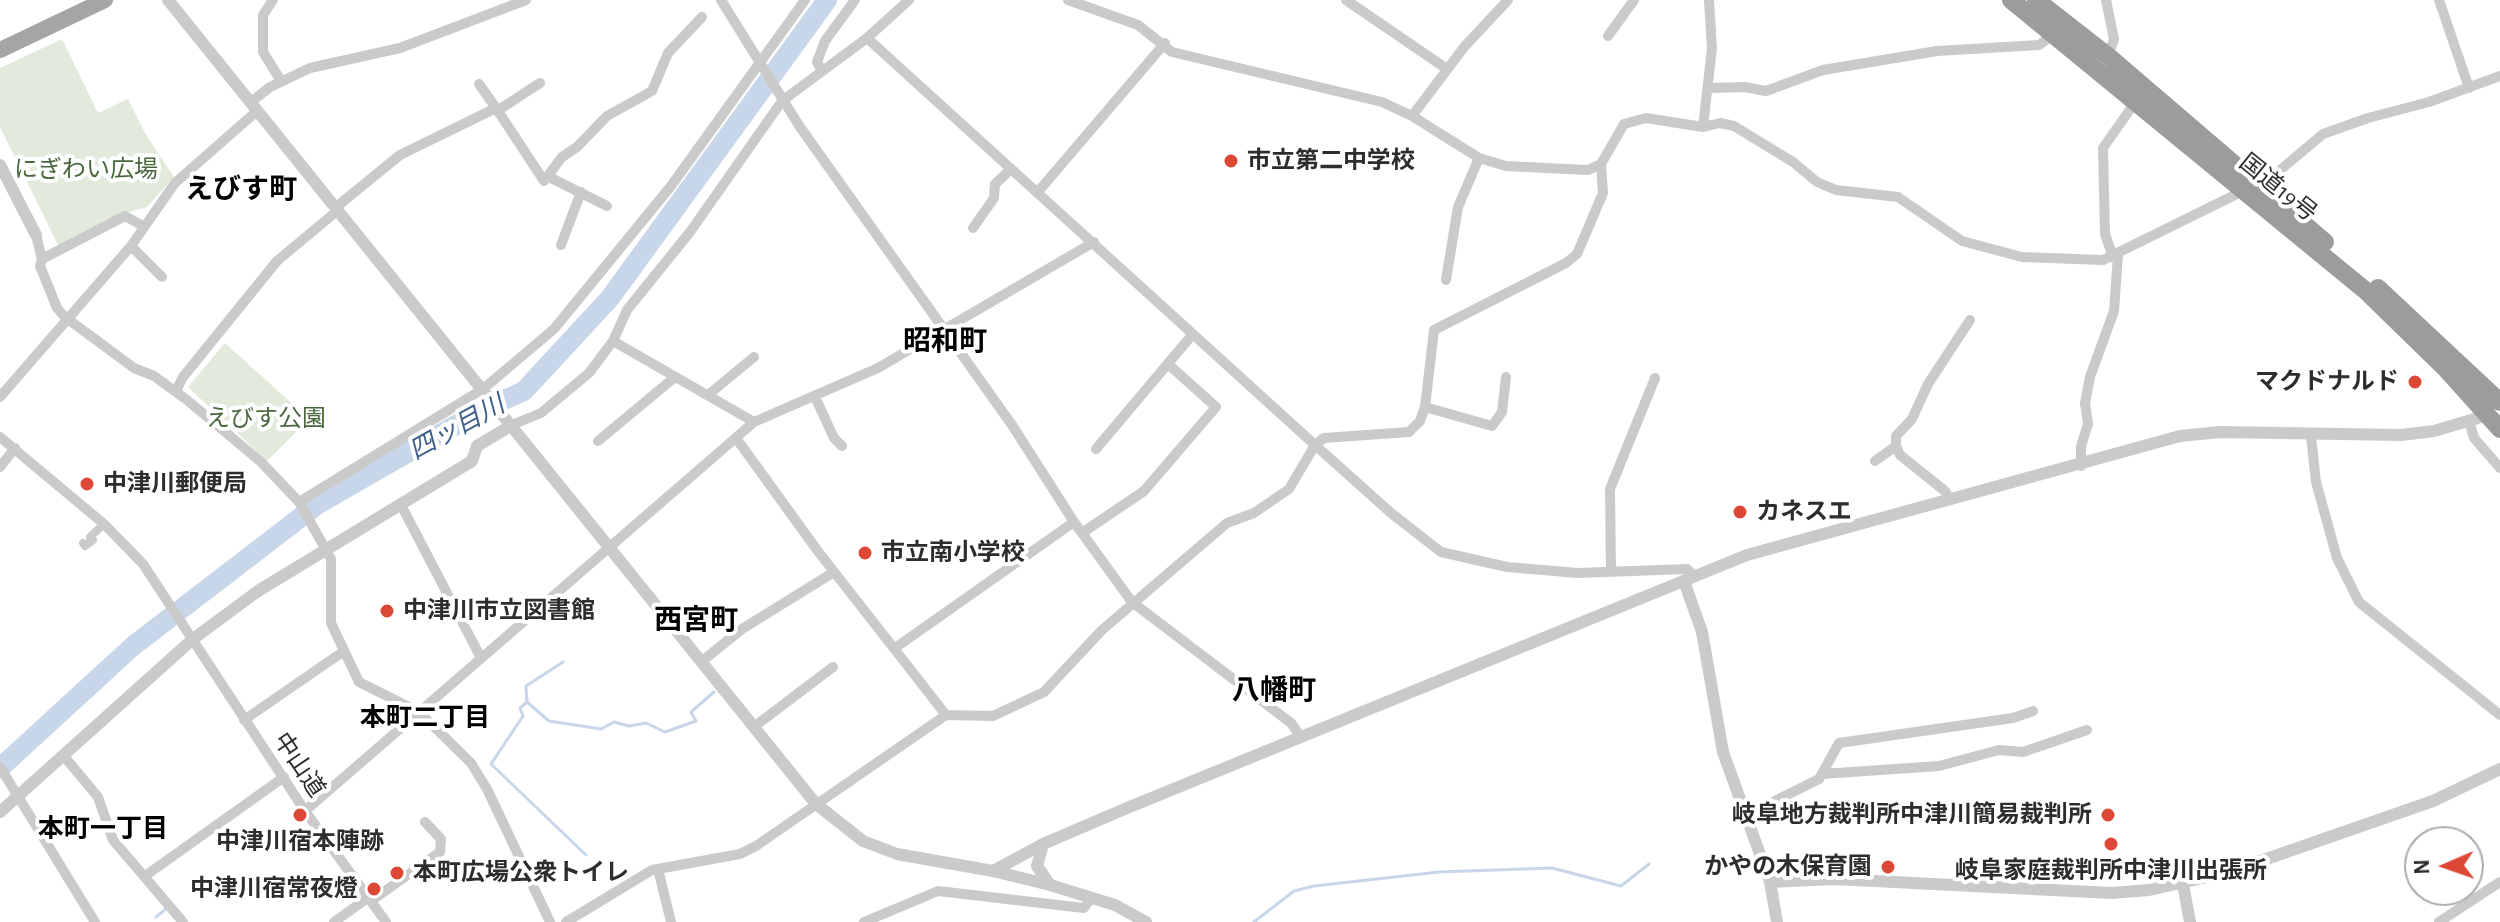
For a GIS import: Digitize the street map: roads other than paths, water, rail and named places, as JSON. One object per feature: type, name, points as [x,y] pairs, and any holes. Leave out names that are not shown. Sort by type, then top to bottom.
[{"type":"highway","name":"国道19号","points":[[2011,0],[2424,327],[2497,414]]},
{"type":"highway","name":"国道19号","points":[[2036,0],[2108,56],[2252,189]]},
{"type":"main road","points":[[0,50],[105,0]]},
{"type":"street","points":[[168,0],[816,804],[863,841],[897,854],[993,871],[1050,885],[1115,905],[1146,922]]},
{"type":"street","points":[[273,0],[263,15],[263,52],[281,81]]},
{"type":"street","points":[[0,397],[65,317],[131,246],[175,183],[281,81],[321,65],[400,48],[526,0]]},
{"type":"street","points":[[721,0],[782,101],[1012,425],[1074,522],[1132,602],[1291,723],[1301,737]]},
{"type":"street","points":[[300,504],[485,392],[562,319],[663,197],[805,0]]},
{"type":"street","points":[[822,71],[817,62],[825,41],[855,0]]},
{"type":"street","points":[[0,812],[193,639],[258,591],[472,461],[477,446],[509,422],[541,413],[577,383],[613,341],[627,310],[690,232],[782,101],[867,38],[909,0]]},
{"type":"street","points":[[1346,0],[1447,69]]},
{"type":"street","points":[[1412,116],[1447,69],[1508,0]]},
{"type":"street","points":[[1608,36],[1634,0]]},
{"type":"street","points":[[1703,127],[1709,88],[1712,26],[1709,0]]},
{"type":"street","points":[[2106,0],[2113,19],[2114,39],[2108,56]]},
{"type":"street","points":[[2439,0],[2469,88]]},
{"type":"street","points":[[1072,1],[1138,25],[1165,43],[1172,52],[1300,84],[1355,94],[1412,116],[1479,158],[1506,166],[1588,170],[1601,164]]},
{"type":"street","points":[[479,84],[544,181],[562,157],[577,147],[607,116],[652,91],[668,53],[702,17]]},
{"type":"street","points":[[1709,88],[1745,87],[1766,91],[1823,70],[1937,51],[2039,45],[2055,33]]},
{"type":"street","points":[[867,38],[1094,242],[1192,335],[1402,522],[1441,552],[1507,567],[1578,573],[1687,569],[1702,632],[1723,752],[1770,882],[1777,922]]},
{"type":"street","points":[[1037,193],[1165,43]]},
{"type":"street","points":[[566,922],[658,869],[740,854],[946,715],[993,716],[1044,692],[1132,602],[1227,523],[1254,513],[1289,489],[1315,445],[1324,438],[1409,432],[1420,421],[1425,407],[1434,330],[1566,263],[1577,254],[1603,193],[1601,164],[1624,124],[1646,118],[1703,127],[1720,123],[1746,131],[1817,182],[1836,190],[1898,197],[1971,246],[2002,254],[2068,261],[2116,256],[2252,189],[2323,134],[2500,76]]},
{"type":"street","points":[[176,391],[183,377],[277,261],[336,209],[400,155],[497,110],[540,83]]},
{"type":"street","points":[[2081,466],[2081,446],[2088,424],[2085,403],[2090,377],[2114,311],[2116,256],[2105,234],[2103,148],[2136,101]]},
{"type":"street","points":[[1446,280],[1458,207],[1479,158]]},
{"type":"street","points":[[0,165],[36,235],[42,259],[40,266],[57,308],[134,368],[154,376],[176,391],[261,462],[300,504],[333,567],[331,623],[359,682],[419,712],[455,745],[487,789],[550,922]]},
{"type":"street","points":[[973,228],[994,198],[995,184],[1011,169]]},
{"type":"street","points":[[549,177],[607,206]]},
{"type":"street","points":[[561,245],[581,192]]},
{"type":"street","points":[[42,259],[125,216],[143,226]]},
{"type":"street","points":[[305,811],[754,422],[878,368],[1094,242]]},
{"type":"street","points":[[131,246],[162,277]]},
{"type":"street","points":[[1950,500],[1945,491],[1900,455],[1896,436],[1912,419],[1928,384],[1970,320]]},
{"type":"street","points":[[1096,449],[1192,335]]},
{"type":"street","points":[[613,341],[754,422]]},
{"type":"street","points":[[708,395],[754,357]]},
{"type":"street","points":[[1082,533],[1144,491],[1216,407],[1168,364]]},
{"type":"street","points":[[598,441],[675,377]]},
{"type":"street","points":[[1425,407],[1492,426],[1502,412],[1506,377]]},
{"type":"street","points":[[1611,571],[1610,489],[1655,378]]},
{"type":"street","points":[[815,397],[834,438],[842,446]]},
{"type":"street","points":[[993,871],[1043,844],[1747,555],[2081,466],[2162,440],[2202,433],[2401,435],[2497,414]]},
{"type":"street","points":[[2469,421],[2474,438],[2500,468]]},
{"type":"street","points":[[2311,436],[2316,482],[2337,558],[2359,602],[2500,715]]},
{"type":"street","points":[[0,437],[104,524],[90,537],[93,540],[85,546],[83,543]]},
{"type":"street","points":[[736,438],[834,572],[946,715]]},
{"type":"street","points":[[1875,461],[1896,446]]},
{"type":"street","points":[[0,467],[15,448]]},
{"type":"street","points":[[401,505],[481,658]]},
{"type":"street","points":[[895,648],[1074,522]]},
{"type":"street","name":"中山道","points":[[104,524],[143,564],[170,600],[305,811],[386,922]]},
{"type":"street","points":[[701,662],[742,629],[834,572]]},
{"type":"street","points":[[244,720],[344,651]]},
{"type":"street","points":[[755,726],[833,667]]},
{"type":"street","points":[[1753,812],[1814,783],[1836,746],[1849,740],[1899,736],[2013,718],[2033,711]]},
{"type":"street","points":[[1822,774],[1939,766],[1999,750],[2023,752],[2087,730]]},
{"type":"street","points":[[63,755],[98,797],[113,840],[183,922]]},
{"type":"street","points":[[0,767],[95,922]]},
{"type":"street","points":[[1770,882],[1835,879],[2111,893],[2183,884],[2229,872],[2433,801],[2500,769]]},
{"type":"street","points":[[145,876],[284,777]]},
{"type":"street","points":[[334,922],[440,852],[441,839],[425,822]]},
{"type":"street","points":[[1043,844],[1037,866],[1050,885]]},
{"type":"street","points":[[658,869],[671,922]]},
{"type":"street","points":[[2439,922],[2500,882]]},
{"type":"street","points":[[2183,884],[2190,922]]},
{"type":"street","points":[[864,922],[938,891],[1084,908],[1091,898]]},
{"type":"waterway","name":"四ッ目川","points":[[0,768],[133,646],[318,504],[482,410],[524,391],[610,298],[827,0]]},
{"type":"waterway","points":[[527,702],[526,686],[563,662]]},
{"type":"waterway","points":[[586,855],[491,764],[523,716],[520,708],[527,702],[549,721],[601,729],[614,722],[629,726],[646,723],[665,732],[696,721],[691,712],[714,692]]},
{"type":"waterway","points":[[1254,922],[1294,891],[1314,886],[1439,872],[1552,868],[1621,886],[1649,864]]},
{"type":"waterway","points":[[156,917],[168,907]]},
{"type":"place","name":"市立第二中学校","points":[[1231,161]]},
{"type":"place","name":"マクドナルド","points":[[2415,382]]},
{"type":"place","name":"中津川郵便局","points":[[87,484]]},
{"type":"place","name":"カネスエ","points":[[1740,512]]},
{"type":"place","name":"市立南小学校","points":[[865,553]]},
{"type":"place","name":"中津川市立図書館","points":[[387,611]]},
{"type":"place","name":"中津川宿本陣跡","points":[[300,815]]},
{"type":"place","name":"岐阜地方裁判所中津川簡易裁判所","points":[[2108,815]]},
{"type":"place","name":"岐阜家庭裁判所中津川出張所","points":[[2111,844]]},
{"type":"place","name":"かやの木保育園","points":[[1888,867]]},
{"type":"place","name":"本町広場公衆トイレ","points":[[397,873]]},
{"type":"place","name":"中津川宿常夜燈","points":[[374,889]]},
{"type":"district","name":"えびす町","points":[[241,190]]},
{"type":"district","name":"昭和町","points":[[945,342]]},
{"type":"district","name":"西宮町","points":[[696,621]]},
{"type":"district","name":"八幡町","points":[[1274,691]]},
{"type":"district","name":"本町二丁目","points":[[425,718]]},
{"type":"district","name":"本町一丁目","points":[[103,829]]},
{"type":"park label","name":"にぎわい広場","points":[[86,170]]},
{"type":"park label","name":"えびす公園","points":[[266,419]]}]
